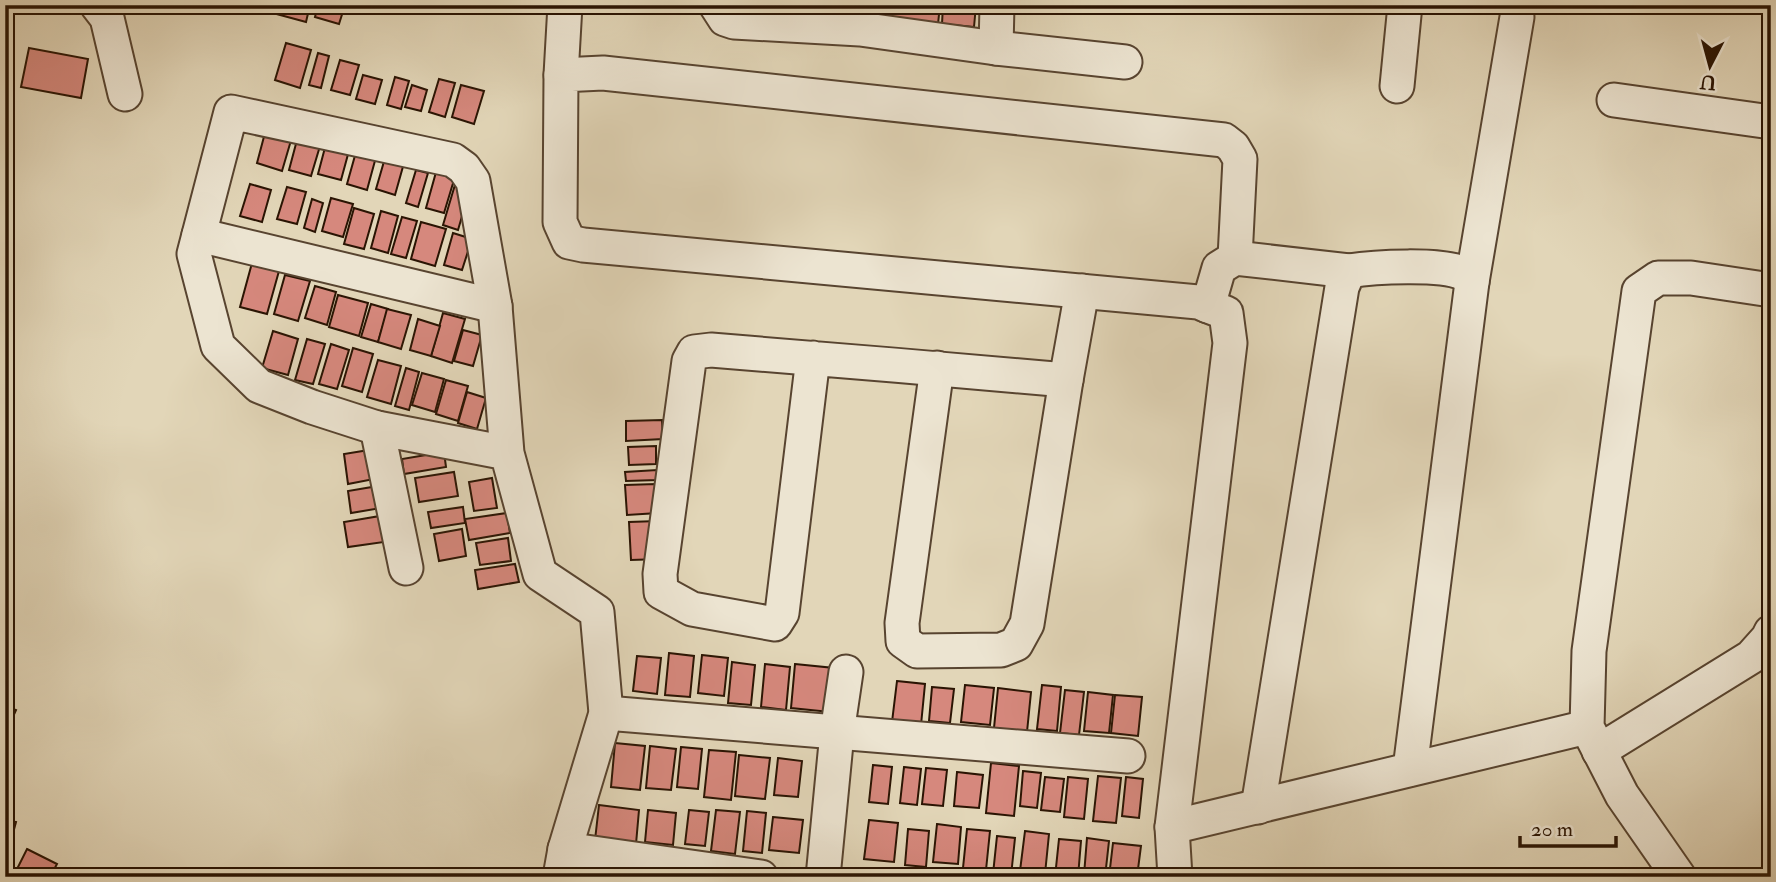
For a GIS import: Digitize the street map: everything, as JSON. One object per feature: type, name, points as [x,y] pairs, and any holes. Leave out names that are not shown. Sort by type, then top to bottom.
[{"type":"street","points":[[97,5],[107,18],[125,94]]},
{"type":"street","points":[[565,5],[561,75],[560,222],[569,242],[583,246],[1198,302],[1226,313],[1230,343],[1171,827],[1175,877]]},
{"type":"street","points":[[716,5],[724,19],[734,22],[860,17],[996,48],[1125,62]]},
{"type":"street","points":[[996,48],[997,5]]},
{"type":"street","points":[[1397,86],[1405,5]]},
{"type":"street","points":[[1410,769],[1472,282],[1517,17]]},
{"type":"street","points":[[561,75],[603,73],[1224,140],[1233,147],[1240,159],[1235,258]]},
{"type":"street","points":[[1614,100],[1771,122]]},
{"type":"street","points":[[507,453],[377,428],[312,407],[259,386],[218,346],[194,254],[232,112],[453,160],[464,168],[473,181],[495,306],[507,453],[540,574],[597,612],[606,713],[562,863],[761,877]]},
{"type":"street","points":[[199,235],[495,306]]},
{"type":"street","points":[[1208,306],[1219,268],[1235,258],[1349,271],[1368,268],[1443,268],[1465,275],[1472,282]]},
{"type":"street","points":[[1258,807],[1342,287],[1349,271]]},
{"type":"street","points":[[1679,877],[1622,795],[1593,739],[1589,651],[1639,291],[1658,278],[1691,278],[1771,290]]},
{"type":"street","points":[[937,368],[902,624],[904,641],[917,651],[1001,650],[1016,644],[1027,624],[1082,291]]},
{"type":"street","points":[[813,358],[782,613],[775,624],[692,609],[661,592],[660,574],[689,361],[694,352],[710,350],[813,358],[937,368],[1066,380]]},
{"type":"street","points":[[377,428],[407,568]]},
{"type":"street","points":[[1171,827],[1410,769],[1593,739],[1751,657],[1770,636]]},
{"type":"street","points":[[823,877],[837,733],[846,672]]},
{"type":"street","points":[[606,713],[1128,756]]},
{"type":"building","points":[[259,5],[310,5],[306,22],[258,9]]},
{"type":"building","points":[[318,5],[345,5],[339,24],[315,17]]},
{"type":"building","points":[[889,5],[940,5],[938,24],[887,20]]},
{"type":"building","points":[[943,5],[976,5],[974,27],[942,24]]},
{"type":"building","points":[[286,43],[311,50],[300,88],[275,80]]},
{"type":"building","points":[[29,48],[88,59],[81,98],[21,87]]},
{"type":"building","points":[[318,53],[329,56],[321,88],[309,85]]},
{"type":"building","points":[[340,60],[359,65],[350,95],[331,90]]},
{"type":"building","points":[[363,75],[382,80],[375,104],[356,99]]},
{"type":"building","points":[[395,77],[409,81],[401,109],[387,105]]},
{"type":"building","points":[[439,79],[455,83],[445,117],[429,112]]},
{"type":"building","points":[[412,85],[427,90],[421,111],[405,107]]},
{"type":"building","points":[[461,85],[484,91],[474,124],[452,117]]},
{"type":"building","points":[[266,129],[292,137],[282,171],[257,163]]},
{"type":"building","points":[[297,140],[320,146],[311,176],[289,170]]},
{"type":"building","points":[[327,140],[350,147],[341,180],[318,174]]},
{"type":"building","points":[[356,152],[376,157],[367,190],[347,184]]},
{"type":"building","points":[[385,158],[404,163],[395,195],[376,189]]},
{"type":"building","points":[[438,165],[457,170],[444,213],[426,208]]},
{"type":"building","points":[[416,170],[428,173],[418,207],[406,203]]},
{"type":"building","points":[[457,178],[472,182],[458,230],[443,225]]},
{"type":"building","points":[[250,184],[271,190],[262,222],[240,216]]},
{"type":"building","points":[[287,187],[306,192],[297,224],[277,219]]},
{"type":"building","points":[[331,198],[353,204],[343,237],[322,231]]},
{"type":"building","points":[[312,199],[323,203],[315,232],[304,228]]},
{"type":"building","points":[[354,208],[374,214],[364,249],[344,244]]},
{"type":"building","points":[[381,211],[398,216],[388,253],[371,248]]},
{"type":"building","points":[[402,217],[417,221],[406,258],[391,254]]},
{"type":"building","points":[[421,222],[446,229],[435,266],[411,259]]},
{"type":"building","points":[[453,233],[472,239],[462,270],[444,265]]},
{"type":"building","points":[[252,263],[279,271],[267,314],[240,307]]},
{"type":"building","points":[[285,275],[310,281],[298,321],[274,314]]},
{"type":"building","points":[[315,286],[336,292],[327,325],[305,318]]},
{"type":"building","points":[[338,295],[368,303],[359,336],[329,327]]},
{"type":"building","points":[[371,304],[388,309],[378,342],[361,337]]},
{"type":"building","points":[[387,309],[411,315],[401,349],[378,342]]},
{"type":"building","points":[[443,313],[465,319],[452,363],[431,356]]},
{"type":"building","points":[[418,319],[440,326],[431,356],[410,350]]},
{"type":"building","points":[[463,330],[482,335],[473,366],[454,361]]},
{"type":"building","points":[[273,331],[298,339],[288,375],[262,368]]},
{"type":"building","points":[[307,339],[325,344],[313,384],[295,380]]},
{"type":"building","points":[[331,344],[349,350],[337,389],[319,384]]},
{"type":"building","points":[[353,348],[373,354],[362,392],[342,386]]},
{"type":"building","points":[[378,360],[401,366],[391,404],[367,397]]},
{"type":"building","points":[[406,368],[419,372],[409,410],[395,406]]},
{"type":"building","points":[[422,373],[444,379],[435,412],[412,405]]},
{"type":"building","points":[[446,380],[468,386],[458,421],[436,414]]},
{"type":"building","points":[[467,392],[486,398],[477,429],[458,423]]},
{"type":"building","points":[[662,420],[663,439],[626,441],[626,421]]},
{"type":"building","points":[[656,446],[656,464],[629,465],[628,447]]},
{"type":"building","points":[[369,450],[374,479],[348,484],[344,454]]},
{"type":"building","points":[[444,452],[446,467],[404,474],[402,459]]},
{"type":"building","points":[[657,470],[658,480],[626,481],[625,472]]},
{"type":"building","points":[[454,472],[458,496],[419,502],[415,478]]},
{"type":"building","points":[[492,478],[497,508],[474,511],[469,482]]},
{"type":"building","points":[[656,484],[658,513],[627,515],[625,485]]},
{"type":"building","points":[[378,486],[381,508],[351,513],[348,491]]},
{"type":"building","points":[[463,507],[465,523],[431,528],[428,512]]},
{"type":"building","points":[[507,513],[510,533],[469,540],[465,519]]},
{"type":"building","points":[[380,516],[384,542],[348,547],[344,522]]},
{"type":"building","points":[[658,521],[660,559],[631,560],[629,522]]},
{"type":"building","points":[[462,529],[466,556],[439,561],[434,534]]},
{"type":"building","points":[[508,538],[511,561],[480,565],[476,543]]},
{"type":"building","points":[[515,564],[519,582],[478,589],[475,570]]},
{"type":"building","points":[[669,653],[694,656],[690,697],[665,695]]},
{"type":"building","points":[[702,655],[728,658],[724,696],[698,693]]},
{"type":"building","points":[[637,656],[661,658],[657,694],[633,691]]},
{"type":"building","points":[[732,662],[755,665],[751,705],[728,703]]},
{"type":"building","points":[[765,664],[790,667],[786,710],[761,707]]},
{"type":"building","points":[[795,664],[834,668],[830,712],[791,708]]},
{"type":"building","points":[[897,681],[925,684],[921,725],[892,722]]},
{"type":"building","points":[[965,685],[994,688],[990,725],[961,722]]},
{"type":"building","points":[[1042,685],[1061,687],[1057,731],[1037,729]]},
{"type":"building","points":[[932,687],[954,689],[950,723],[929,721]]},
{"type":"building","points":[[998,688],[1031,692],[1027,732],[994,728]]},
{"type":"building","points":[[1065,690],[1084,692],[1079,735],[1060,733]]},
{"type":"building","points":[[1088,692],[1113,695],[1109,733],[1084,731]]},
{"type":"building","points":[[1115,695],[1142,697],[1138,736],[1111,733]]},
{"type":"building","points":[[5,706],[16,710],[8,728],[5,727]]},
{"type":"building","points":[[615,743],[645,746],[640,790],[611,787]]},
{"type":"building","points":[[650,746],[676,749],[671,790],[646,788]]},
{"type":"building","points":[[681,747],[702,749],[698,789],[677,787]]},
{"type":"building","points":[[709,750],[736,752],[731,800],[704,797]]},
{"type":"building","points":[[739,755],[770,758],[765,799],[735,796]]},
{"type":"building","points":[[778,758],[802,761],[798,797],[774,795]]},
{"type":"building","points":[[991,763],[1019,766],[1014,816],[986,813]]},
{"type":"building","points":[[873,765],[892,767],[888,804],[869,802]]},
{"type":"building","points":[[904,767],[921,769],[917,805],[900,803]]},
{"type":"building","points":[[926,768],[947,770],[943,806],[922,804]]},
{"type":"building","points":[[1023,771],[1041,773],[1037,808],[1020,806]]},
{"type":"building","points":[[957,772],[983,775],[979,808],[954,806]]},
{"type":"building","points":[[1098,776],[1121,778],[1116,823],[1093,821]]},
{"type":"building","points":[[1045,777],[1064,779],[1060,812],[1041,810]]},
{"type":"building","points":[[1068,777],[1088,779],[1084,819],[1064,817]]},
{"type":"building","points":[[1126,777],[1143,779],[1139,818],[1122,816]]},
{"type":"building","points":[[599,805],[639,810],[636,844],[595,840]]},
{"type":"building","points":[[648,810],[676,813],[673,845],[645,842]]},
{"type":"building","points":[[689,810],[709,812],[705,846],[685,844]]},
{"type":"building","points":[[716,810],[740,812],[735,854],[711,851]]},
{"type":"building","points":[[747,811],[766,813],[762,853],[743,851]]},
{"type":"building","points":[[773,817],[803,820],[799,853],[769,850]]},
{"type":"building","points":[[5,820],[16,822],[12,837],[5,835]]},
{"type":"building","points":[[869,820],[898,823],[894,862],[864,859]]},
{"type":"building","points":[[937,824],[961,827],[958,864],[933,862]]},
{"type":"building","points":[[908,829],[929,831],[926,867],[905,865]]},
{"type":"building","points":[[967,829],[990,831],[986,870],[963,868]]},
{"type":"building","points":[[1025,831],[1049,834],[1045,874],[1020,871]]},
{"type":"building","points":[[997,836],[1015,838],[1011,876],[993,874]]},
{"type":"building","points":[[1087,838],[1109,841],[1105,877],[1084,875]]},
{"type":"building","points":[[1059,839],[1081,841],[1078,877],[1055,877]]},
{"type":"building","points":[[1113,843],[1141,846],[1137,877],[1109,877]]},
{"type":"building","points":[[27,849],[57,864],[50,877],[13,877]]}]
